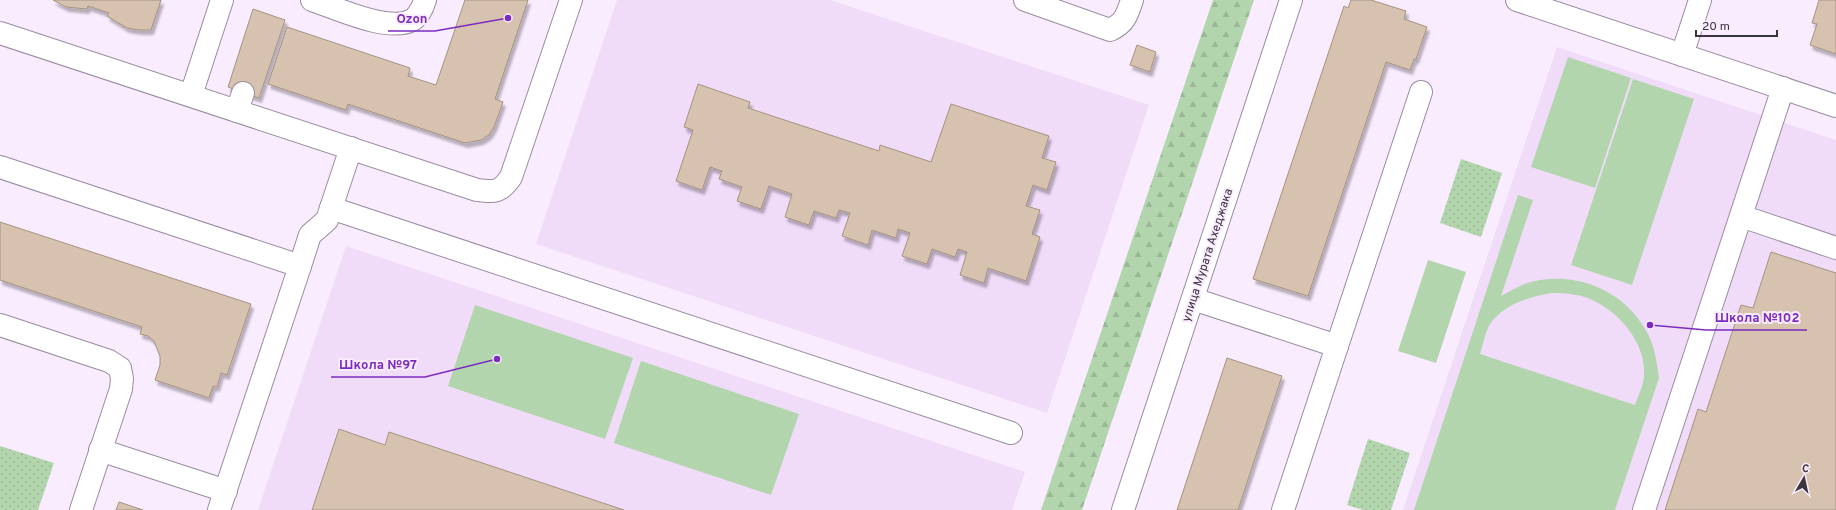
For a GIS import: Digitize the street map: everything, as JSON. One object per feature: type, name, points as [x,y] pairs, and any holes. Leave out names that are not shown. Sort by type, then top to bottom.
[{"type":"street","points":[[191,95],[222,0]]},
{"type":"street","points":[[312,0],[384,24],[399,25],[413,20],[425,0]]},
{"type":"street","points":[[0,32],[191,95],[240,102],[351,148],[477,190],[493,192],[504,188],[511,177],[571,0]]},
{"type":"street","points":[[1024,0],[1110,30],[1119,26],[1126,16],[1132,0]]},
{"type":"street","name":"улица Мурата Ахеджака","points":[[1123,510],[1291,0]]},
{"type":"street","points":[[1517,0],[1547,5],[1682,55],[1836,106]]},
{"type":"street","points":[[1682,55],[1700,0]]},
{"type":"street","points":[[1644,510],[1783,88]]},
{"type":"street","points":[[1283,510],[1421,92]]},
{"type":"street","points":[[100,450],[222,501],[310,235],[327,220],[351,148]]},
{"type":"street","points":[[0,167],[300,266]]},
{"type":"street","points":[[331,208],[1011,433]]},
{"type":"street","points":[[1741,216],[1836,248]]},
{"type":"street","points":[[1193,299],[1337,346]]},
{"type":"street","points":[[0,325],[109,361],[120,368],[122,379],[121,389],[80,510]]},
{"type":"shaded area","points":[[617,0],[830,0],[1149,105],[1047,413],[536,244]]},
{"type":"shaded area","points":[[1557,47],[1836,140],[1836,510],[1403,510]]},
{"type":"shaded area","points":[[346,246],[1025,472],[1012,510],[258,510]]},
{"type":"green space","points":[[1213,0],[1254,0],[1082,510],[1041,510]]},
{"type":"green space","points":[[1568,57],[1631,78],[1595,188],[1531,167]]},
{"type":"green space","points":[[1633,79],[1694,99],[1632,285],[1571,265]]},
{"type":"green space","points":[[1461,159],[1502,173],[1481,237],[1440,223]]},
{"type":"green space","points":[[1518,195],[1533,200],[1501,296],[1527,283],[1549,279],[1567,279],[1584,282],[1600,288],[1615,296],[1628,307],[1640,321],[1649,336],[1657,362],[1659,378],[1615,510],[1414,510]],"holes":[[[1552,293],[1571,294],[1588,298],[1599,303],[1610,310],[1628,329],[1635,339],[1643,363],[1643,383],[1635,405],[1480,354],[1488,327],[1502,311],[1526,299]]]},
{"type":"green space","points":[[1428,260],[1466,272],[1436,363],[1398,351]]},
{"type":"green space","points":[[475,305],[633,358],[605,439],[448,386]]},
{"type":"green space","points":[[641,361],[799,414],[771,495],[614,443]]},
{"type":"green space","points":[[1368,439],[1410,453],[1391,510],[1363,510],[1347,505]]},
{"type":"green space","points":[[0,446],[54,463],[38,510],[0,510]]},
{"type":"building","points":[[53,0],[161,0],[151,30],[139,30],[127,28],[107,16],[109,13],[88,6],[87,9],[66,7]]},
{"type":"building","points":[[465,0],[528,0],[495,99],[503,102],[494,127],[489,135],[481,140],[465,143],[348,104],[346,110],[268,84],[287,27],[410,68],[408,76],[436,85]]},
{"type":"building","points":[[1351,0],[1371,0],[1406,11],[1404,19],[1427,27],[1416,59],[1414,59],[1410,70],[1386,62],[1308,296],[1253,279],[1344,6],[1348,8]]},
{"type":"building","points":[[1819,0],[1836,0],[1836,54],[1810,45],[1817,24],[1812,23]]},
{"type":"building","points":[[253,9],[285,20],[259,98],[228,87]]},
{"type":"building","points":[[1137,45],[1156,52],[1150,72],[1130,65]]},
{"type":"building","points":[[698,84],[750,102],[748,108],[879,151],[880,145],[931,162],[951,104],[1049,136],[1042,158],[1056,162],[1047,190],[1033,185],[1026,206],[1040,210],[1032,234],[1040,237],[1026,281],[988,268],[984,283],[960,275],[967,252],[958,249],[955,257],[932,249],[927,264],[902,256],[910,233],[898,229],[896,238],[872,230],[868,245],[842,236],[850,213],[839,210],[836,218],[814,211],[809,225],[785,217],[792,194],[769,186],[761,209],[737,201],[742,187],[719,179],[722,171],[710,167],[702,190],[676,181],[693,130],[684,127]]},
{"type":"building","points":[[0,222],[251,304],[227,375],[221,373],[217,387],[213,386],[209,398],[155,380],[160,365],[160,356],[154,341],[148,336],[140,334],[142,327],[0,280]]},
{"type":"building","points":[[1771,252],[1836,273],[1836,510],[1665,510],[1698,409],[1706,412],[1741,305],[1753,308]]},
{"type":"building","points":[[1227,358],[1282,376],[1238,510],[1177,510]]},
{"type":"building","points":[[339,429],[385,445],[389,432],[624,510],[312,510]]},
{"type":"building","points":[[119,502],[143,510],[116,510]]},
{"type":"place","name":"Ozon","points":[[508,18]]},
{"type":"place","name":"Школа №102","points":[[1650,325]]},
{"type":"place","name":"Школа №97","points":[[497,359]]}]
